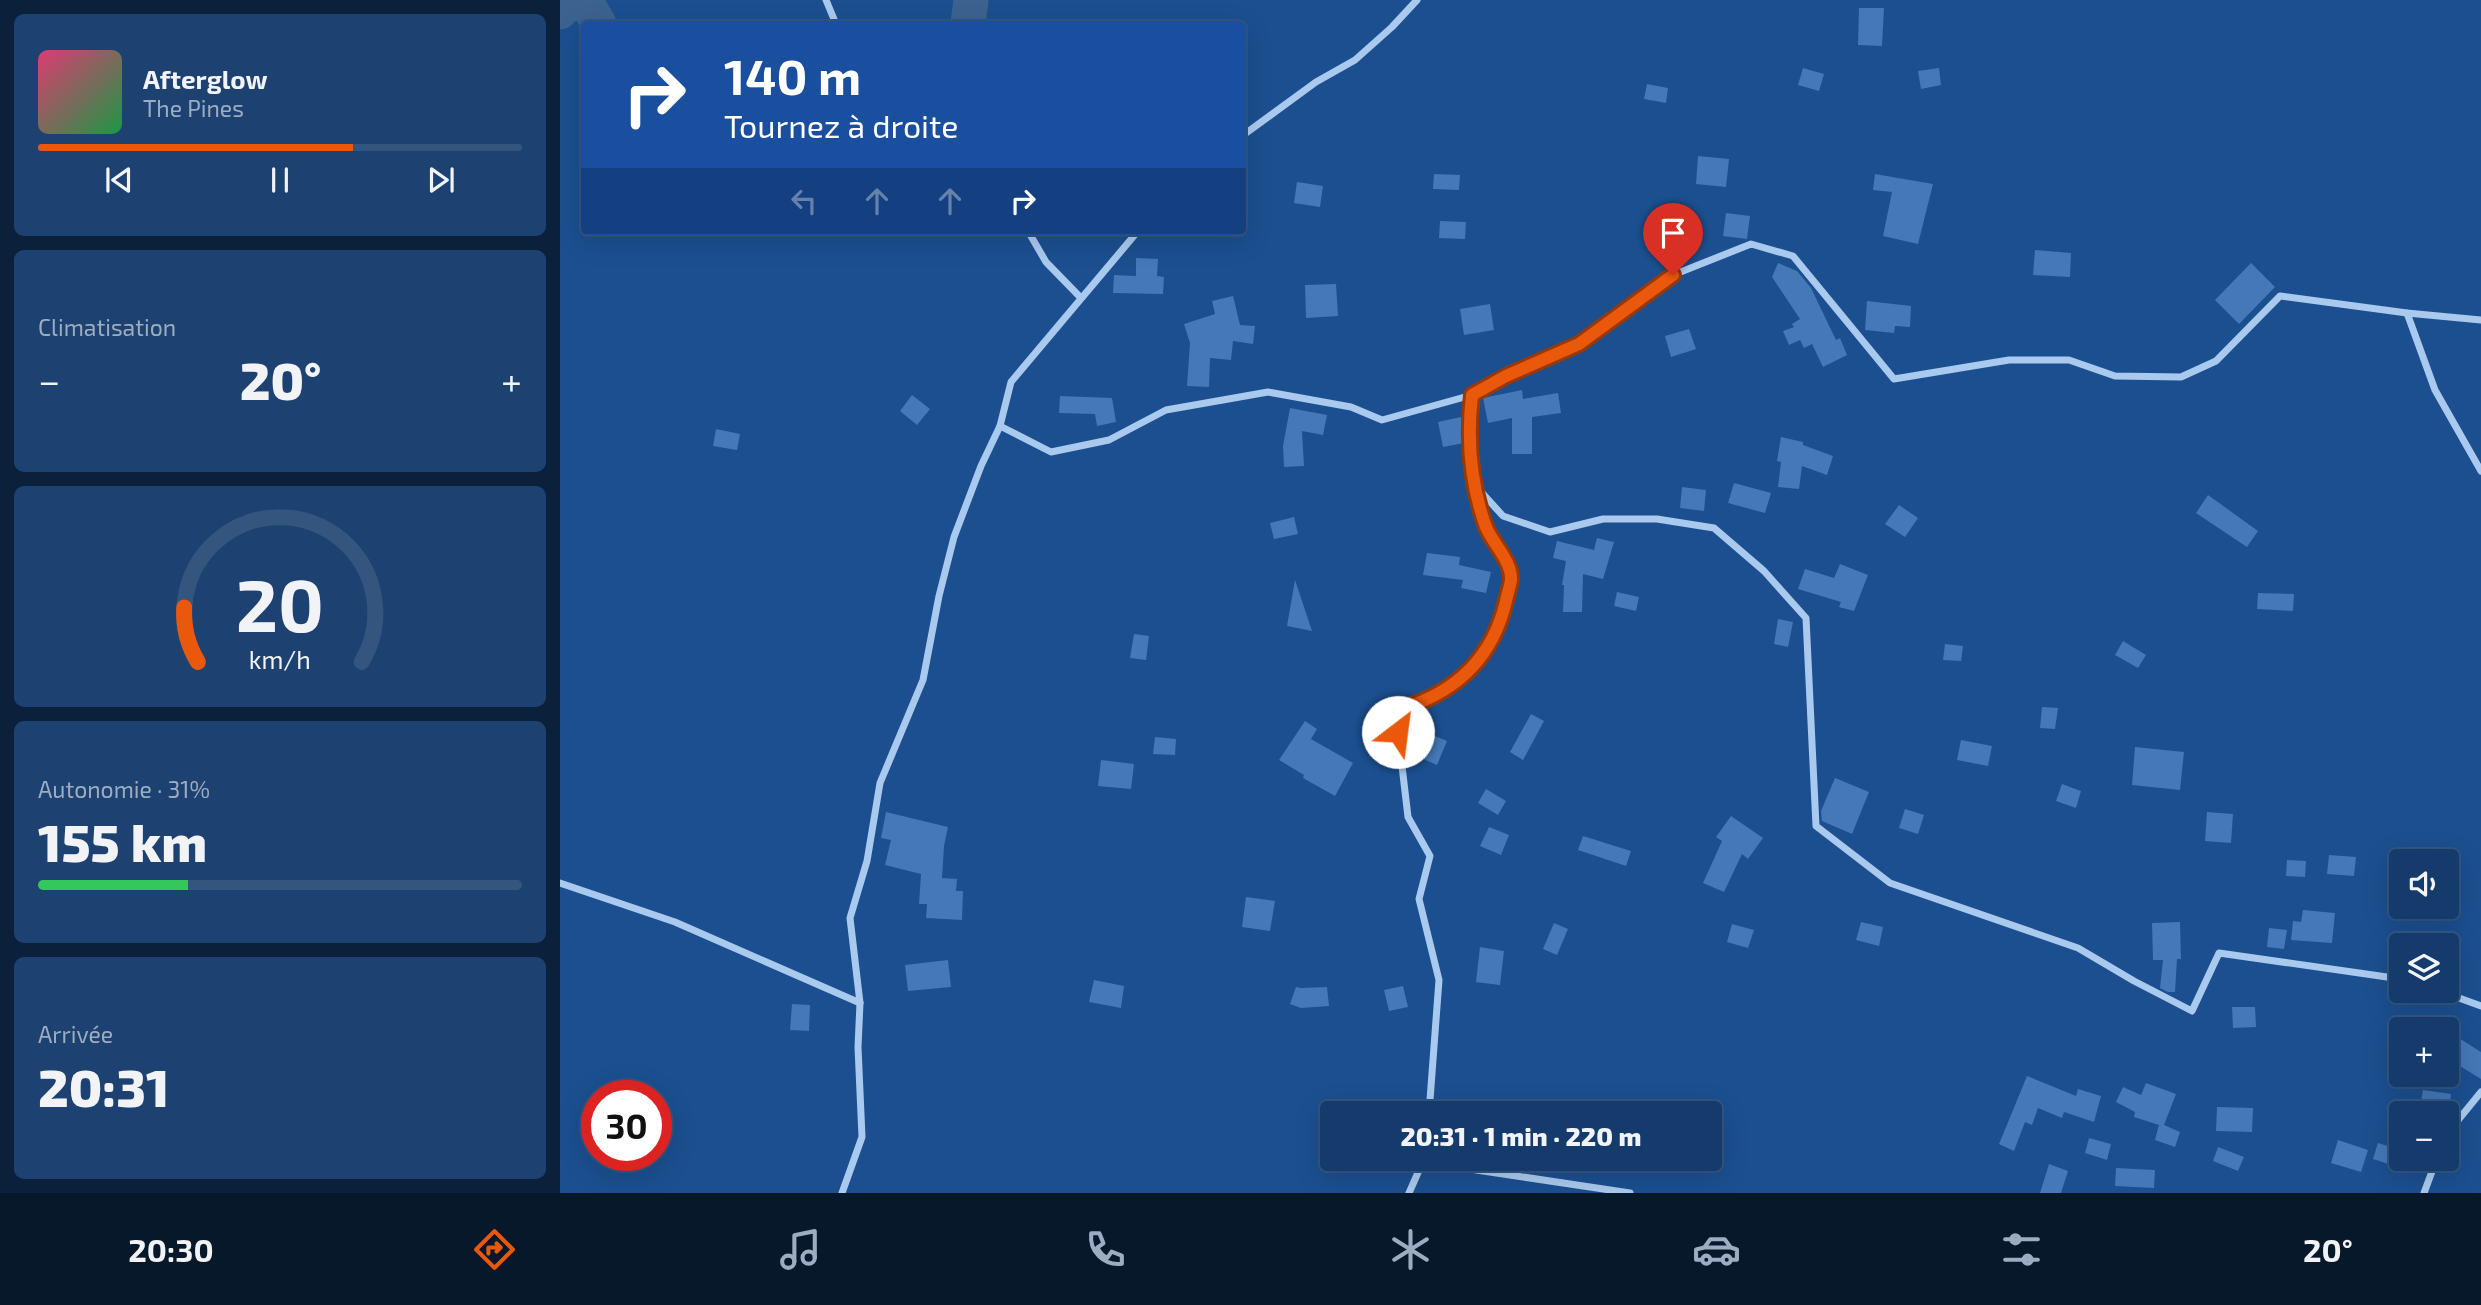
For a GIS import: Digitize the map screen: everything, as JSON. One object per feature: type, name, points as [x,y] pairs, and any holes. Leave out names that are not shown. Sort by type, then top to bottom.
[{"type":"street","points":[[826,0],[835,21]]},
{"type":"street","points":[[1246,133],[1315,82],[1354,60],[1392,27],[1416,0]]},
{"type":"street","points":[[1030,235],[1046,262],[1081,298]]},
{"type":"street","points":[[842,1193],[862,1137],[858,1046],[860,1003],[850,918],[867,860],[880,783],[923,680],[939,596],[954,537],[981,466],[1000,426],[1010,382],[1135,235]]},
{"type":"street","points":[[1000,426],[1051,452],[1109,440],[1166,410],[1268,392],[1351,407],[1382,420],[1472,395],[1506,376],[1579,344],[1673,275],[1751,244],[1793,256],[1894,379],[2009,360],[2069,360],[2115,376],[2181,377],[2216,361],[2280,296],[2481,320]]},
{"type":"street","points":[[2407,313],[2435,390],[2481,471]]},
{"type":"street","points":[[1430,1101],[1439,980],[1419,899],[1430,856],[1408,817],[1398,732],[1404,708],[1425,702],[1459,681],[1485,653],[1502,617],[1511,579],[1502,554],[1487,530],[1474,484],[1470,414],[1472,395]]},
{"type":"street","points":[[1474,484],[1503,516],[1550,532],[1603,519],[1657,519],[1714,528],[1763,570],[1806,618],[1816,826],[1890,883],[2078,948],[2192,1011],[2219,953],[2389,977]]},
{"type":"street","points":[[560,883],[675,922],[860,1003]]},
{"type":"street","points":[[2459,998],[2481,1006]]},
{"type":"street","points":[[2459,1119],[2481,1092]]},
{"type":"street","points":[[1409,1193],[1419,1171]]},
{"type":"street","points":[[1493,1171],[1630,1193]]},
{"type":"street","points":[[2424,1193],[2432,1171]]},
{"type":"building","points":[[1859,8],[1884,8],[1882,46],[1858,45]]},
{"type":"building","points":[[1803,68],[1824,74],[1819,91],[1798,85]]},
{"type":"building","points":[[1939,68],[1941,85],[1921,89],[1918,71]]},
{"type":"building","points":[[1647,84],[1668,88],[1666,103],[1644,99]]},
{"type":"building","points":[[1698,156],[1729,159],[1726,187],[1696,184]]},
{"type":"building","points":[[1434,174],[1460,175],[1459,190],[1433,189]]},
{"type":"building","points":[[1875,174],[1933,184],[1918,244],[1883,236],[1892,192],[1873,190]]},
{"type":"building","points":[[1297,182],[1323,186],[1320,207],[1294,203]]},
{"type":"building","points":[[1726,213],[1750,216],[1747,239],[1723,236]]},
{"type":"building","points":[[1440,221],[1466,222],[1465,239],[1439,238]]},
{"type":"building","points":[[2035,250],[2071,253],[2070,277],[2033,275]]},
{"type":"building","points":[[1136,258],[1158,259],[1157,276],[1164,277],[1163,294],[1113,293],[1114,275],[1136,276]]},
{"type":"building","points":[[1778,263],[1797,271],[1811,288],[1836,340],[1840,338],[1847,355],[1823,367],[1812,344],[1804,348],[1800,340],[1789,345],[1783,331],[1794,327],[1792,324],[1800,319],[1772,277]]},
{"type":"building","points":[[2251,263],[2275,287],[2239,324],[2215,300]]},
{"type":"building","points":[[1336,284],[1338,316],[1306,318],[1305,285]]},
{"type":"building","points":[[1233,296],[1240,325],[1255,326],[1253,344],[1233,341],[1231,360],[1210,358],[1209,387],[1187,386],[1190,343],[1184,324],[1215,314],[1212,301]]},
{"type":"building","points":[[1867,301],[1911,306],[1910,327],[1895,326],[1894,333],[1865,330]]},
{"type":"building","points":[[1490,304],[1494,330],[1464,335],[1460,309]]},
{"type":"building","points":[[1689,329],[1696,349],[1671,357],[1665,336]]},
{"type":"building","points":[[1522,390],[1523,399],[1558,393],[1561,413],[1532,417],[1532,454],[1512,454],[1512,418],[1488,423],[1483,398]]},
{"type":"building","points":[[912,395],[930,409],[917,425],[900,411]]},
{"type":"building","points":[[1060,396],[1112,398],[1116,422],[1097,426],[1095,414],[1059,413]]},
{"type":"building","points":[[1290,408],[1327,415],[1323,435],[1302,431],[1304,466],[1284,467],[1283,446]]},
{"type":"building","points":[[1461,417],[1464,443],[1443,447],[1438,422]]},
{"type":"building","points":[[716,429],[740,434],[737,450],[713,446]]},
{"type":"building","points":[[1781,437],[1803,442],[1803,445],[1833,456],[1827,475],[1802,466],[1799,489],[1778,487],[1781,462],[1777,461]]},
{"type":"building","points":[[1734,483],[1771,493],[1765,513],[1728,503]]},
{"type":"building","points":[[1682,487],[1706,490],[1704,511],[1680,508]]},
{"type":"building","points":[[2208,495],[2258,531],[2247,547],[2196,513]]},
{"type":"building","points":[[1899,505],[1918,518],[1905,537],[1885,524]]},
{"type":"building","points":[[1294,517],[1298,534],[1274,539],[1270,523]]},
{"type":"building","points":[[1597,538],[1614,542],[1603,579],[1583,574],[1582,612],[1563,612],[1562,585],[1566,561],[1553,558],[1557,541],[1594,550]]},
{"type":"building","points":[[1427,553],[1460,557],[1459,565],[1491,572],[1486,593],[1461,588],[1463,580],[1423,575]]},
{"type":"building","points":[[1840,564],[1868,575],[1854,611],[1839,607],[1841,602],[1798,589],[1805,569],[1834,578]]},
{"type":"building","points":[[1295,580],[1312,631],[1287,626]]},
{"type":"building","points":[[1617,592],[1639,597],[1636,611],[1614,606]]},
{"type":"building","points":[[2258,593],[2294,594],[2293,611],[2257,609]]},
{"type":"building","points":[[1778,619],[1793,622],[1788,647],[1774,644]]},
{"type":"building","points":[[1134,634],[1149,636],[1146,660],[1130,658]]},
{"type":"building","points":[[2123,641],[2146,655],[2138,668],[2115,655]]},
{"type":"building","points":[[1945,644],[1963,646],[1961,661],[1943,660]]},
{"type":"building","points":[[2042,707],[2058,708],[2055,729],[2040,728]]},
{"type":"building","points":[[1531,714],[1544,721],[1523,760],[1510,752]]},
{"type":"building","points":[[1305,721],[1317,729],[1311,739],[1353,763],[1335,796],[1303,778],[1304,775],[1279,760]]},
{"type":"building","points":[[1416,728],[1447,741],[1437,765],[1407,752]]},
{"type":"building","points":[[1155,737],[1176,739],[1175,755],[1153,754]]},
{"type":"building","points":[[1961,740],[1992,746],[1988,766],[1957,760]]},
{"type":"building","points":[[2135,747],[2184,752],[2180,790],[2132,785]]},
{"type":"building","points":[[1101,760],[1134,764],[1131,789],[1098,786]]},
{"type":"building","points":[[1835,778],[1869,792],[1852,834],[1822,821],[1821,811]]},
{"type":"building","points":[[2062,784],[2081,791],[2076,808],[2056,801]]},
{"type":"building","points":[[1486,789],[1506,801],[1498,815],[1478,803]]},
{"type":"building","points":[[1905,809],[1924,815],[1918,834],[1899,828]]},
{"type":"building","points":[[886,812],[948,827],[942,878],[957,879],[956,891],[963,891],[962,920],[926,918],[927,904],[919,904],[921,874],[885,865],[891,840],[881,838]]},
{"type":"building","points":[[2207,812],[2233,814],[2231,843],[2205,841]]},
{"type":"building","points":[[1731,816],[1763,838],[1748,859],[1742,854],[1724,892],[1703,883],[1722,841],[1716,837]]},
{"type":"building","points":[[1489,827],[1509,835],[1501,855],[1480,846]]},
{"type":"building","points":[[1583,836],[1631,851],[1626,866],[1578,850]]},
{"type":"building","points":[[2329,855],[2356,857],[2354,876],[2327,874]]},
{"type":"building","points":[[2287,860],[2306,861],[2305,877],[2286,876]]},
{"type":"building","points":[[1246,897],[1275,901],[1270,931],[1242,927]]},
{"type":"building","points":[[2303,910],[2335,913],[2332,943],[2291,940],[2293,921],[2301,922]]},
{"type":"building","points":[[1861,922],[1883,927],[1879,946],[1856,940]]},
{"type":"building","points":[[2180,922],[2181,959],[2177,959],[2175,992],[2168,992],[2160,988],[2163,960],[2153,960],[2152,923]]},
{"type":"building","points":[[1554,923],[1568,929],[1557,955],[1543,949]]},
{"type":"building","points":[[1732,924],[1754,930],[1748,948],[1727,942]]},
{"type":"building","points":[[2269,928],[2287,930],[2284,949],[2267,947]]},
{"type":"building","points":[[1480,947],[1504,951],[1500,985],[1476,982]]},
{"type":"building","points":[[948,960],[951,987],[908,991],[905,965]]},
{"type":"building","points":[[1094,980],[1124,986],[1121,1008],[1089,1002]]},
{"type":"building","points":[[1403,986],[1408,1007],[1389,1011],[1384,990]]},
{"type":"building","points":[[1296,987],[1327,987],[1329,1006],[1301,1008],[1290,1004]]},
{"type":"building","points":[[792,1004],[810,1005],[809,1031],[790,1030]]},
{"type":"building","points":[[2232,1007],[2255,1007],[2256,1027],[2233,1028]]},
{"type":"building","points":[[2459,1038],[2481,1052],[2481,1079],[2459,1065]]},
{"type":"building","points":[[2027,1076],[2076,1096],[2078,1089],[2101,1096],[2094,1122],[2064,1112],[2062,1118],[2038,1108],[2032,1125],[2025,1122],[2014,1151],[1999,1144]]},
{"type":"building","points":[[2146,1083],[2176,1094],[2164,1125],[2180,1132],[2175,1147],[2155,1140],[2159,1125],[2134,1117],[2135,1112],[2116,1102],[2123,1087],[2141,1095]]},
{"type":"building","points":[[2423,1090],[2451,1094],[2450,1101],[2421,1101]]},
{"type":"building","points":[[2217,1107],[2253,1108],[2252,1132],[2216,1131]]},
{"type":"building","points":[[2089,1138],[2111,1144],[2107,1160],[2085,1153]]},
{"type":"building","points":[[2338,1140],[2368,1150],[2361,1172],[2331,1163]]},
{"type":"building","points":[[2378,1143],[2389,1146],[2389,1164],[2373,1159]]},
{"type":"building","points":[[2218,1147],[2244,1157],[2238,1171],[2213,1161]]},
{"type":"building","points":[[2049,1164],[2068,1171],[2061,1193],[2040,1193]]},
{"type":"building","points":[[2116,1168],[2155,1170],[2154,1188],[2115,1186]]},
{"type":"waterway","points":[[968,21],[971,0]]},
{"type":"waterway","points":[[560,12],[565,4],[587,3],[597,21]]},
{"type":"route","points":[[1398,732],[1404,708],[1425,702],[1459,681],[1485,653],[1502,617],[1511,579],[1502,554],[1487,530],[1474,484],[1470,414],[1472,395],[1506,376],[1579,344],[1673,275]]}]
